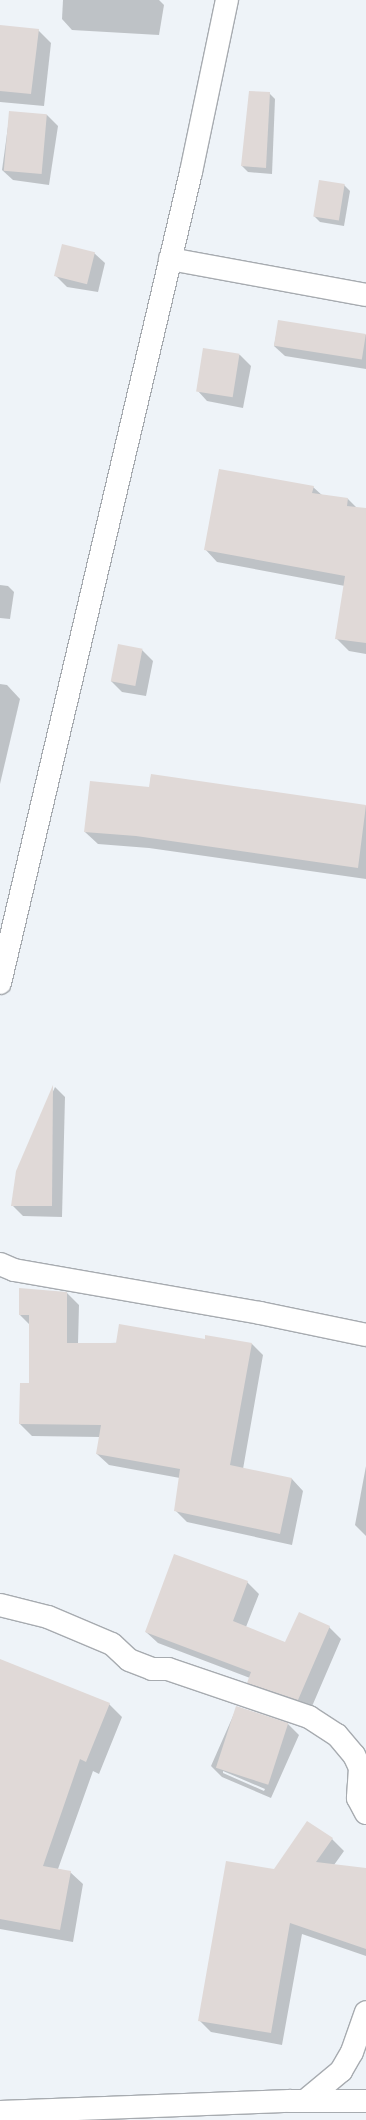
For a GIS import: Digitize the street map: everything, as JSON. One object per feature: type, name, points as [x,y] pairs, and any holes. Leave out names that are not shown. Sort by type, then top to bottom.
[{"type":"street","points":[[0,983],[170,259],[227,0]]},
{"type":"street","points":[[170,259],[366,295]]},
{"type":"street","points":[[0,1264],[14,1270],[260,1313],[366,1335]]},
{"type":"street","points":[[0,1605],[48,1617],[112,1644],[129,1660],[152,1669],[168,1669],[309,1717],[337,1735],[354,1756],[360,1768],[358,1798],[366,1813]]},
{"type":"street","points":[[305,2101],[341,2071],[352,2052],[366,2012]]},
{"type":"street","points":[[0,2112],[254,2112],[305,2101],[366,2101]]},
{"type":"building","points":[[0,25],[39,29],[31,94],[0,91]]},
{"type":"building","points":[[249,91],[270,92],[266,168],[241,166]]},
{"type":"building","points":[[9,111],[47,114],[42,174],[4,171]]},
{"type":"building","points":[[319,180],[345,184],[339,221],[313,217]]},
{"type":"building","points":[[62,244],[95,252],[87,284],[54,276]]},
{"type":"building","points":[[278,320],[366,334],[362,360],[274,346]]},
{"type":"building","points":[[203,348],[240,354],[233,397],[196,391]]},
{"type":"building","points":[[219,469],[314,486],[312,493],[348,498],[347,506],[366,508],[366,643],[335,639],[345,576],[204,550]]},
{"type":"building","points":[[118,644],[143,649],[135,686],[111,681]]},
{"type":"building","points":[[151,774],[366,805],[358,868],[136,836],[84,832],[90,781],[149,787]]},
{"type":"building","points":[[53,1085],[52,1206],[11,1206],[16,1171]]},
{"type":"building","points":[[19,1288],[67,1292],[67,1343],[116,1343],[119,1324],[205,1339],[205,1335],[252,1343],[230,1465],[292,1478],[280,1534],[174,1511],[180,1469],[96,1454],[101,1425],[19,1424],[20,1383],[29,1383],[29,1315],[19,1315]]},
{"type":"building","points":[[174,1554],[248,1581],[233,1621],[285,1642],[299,1612],[330,1626],[298,1700],[247,1683],[251,1672],[145,1632]]},
{"type":"building","points":[[0,1659],[110,1703],[86,1762],[80,1759],[43,1866],[71,1871],[60,1930],[0,1919]]},
{"type":"building","points":[[236,1706],[288,1723],[268,1785],[216,1768]]},
{"type":"building","points":[[307,1821],[333,1838],[316,1862],[366,1868],[366,1949],[290,1923],[271,2033],[198,2021],[226,1861],[274,1869]]}]
